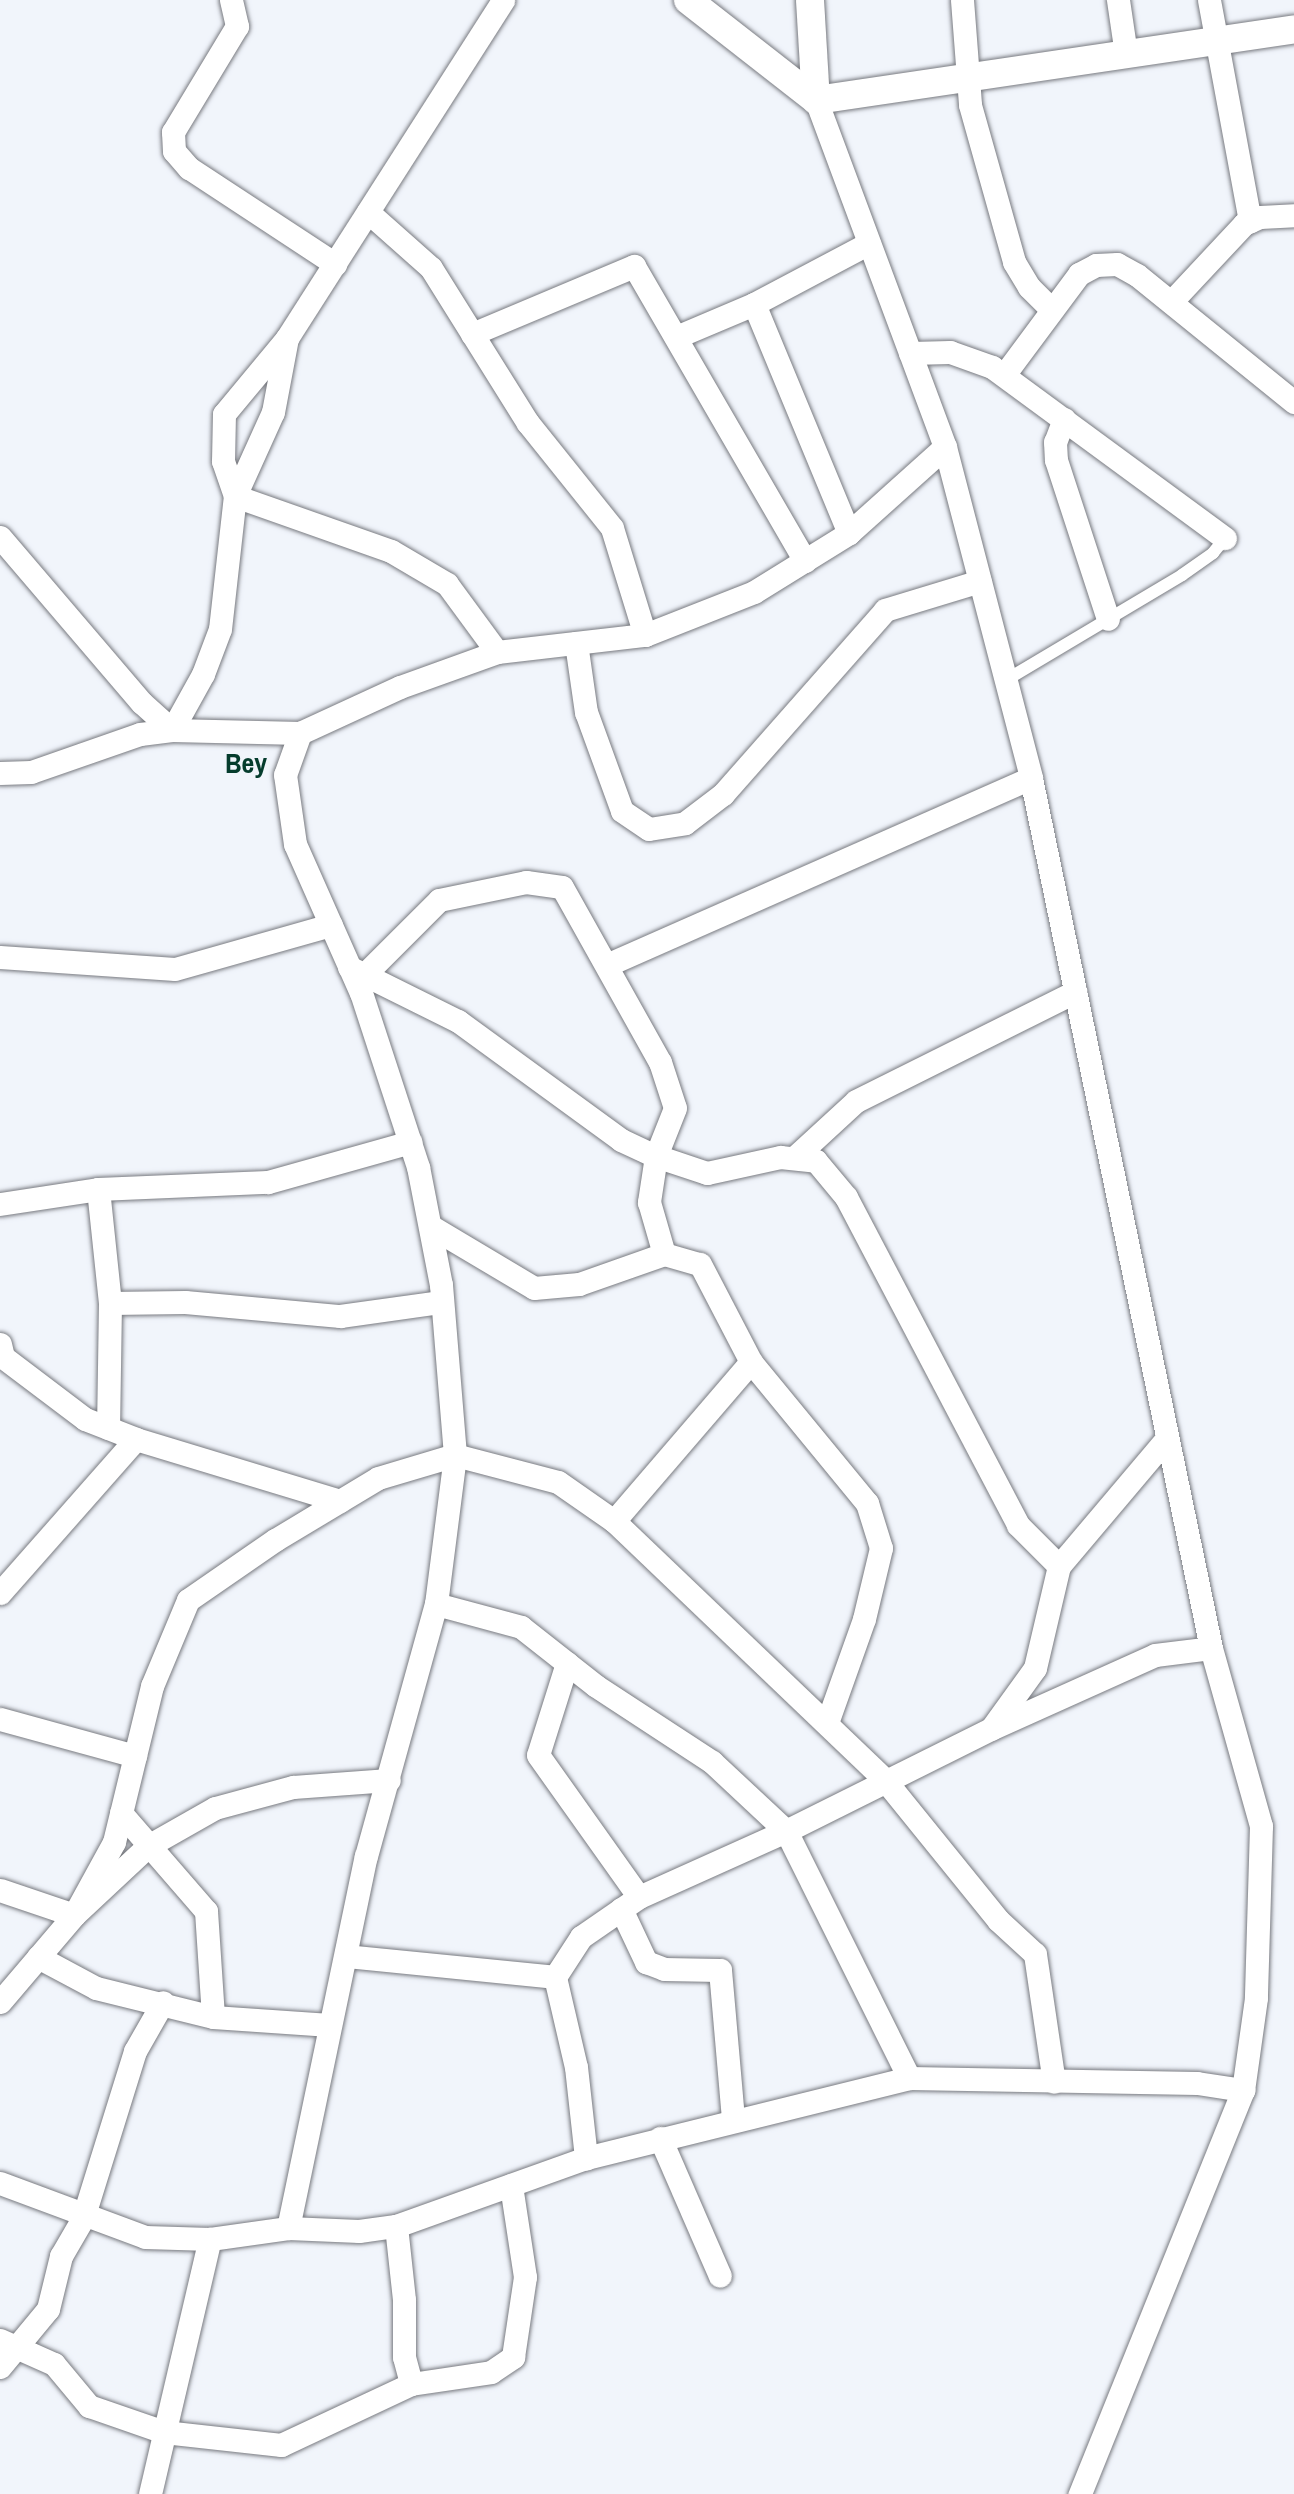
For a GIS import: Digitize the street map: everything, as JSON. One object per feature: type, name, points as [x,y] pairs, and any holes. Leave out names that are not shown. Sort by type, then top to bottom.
[{"type":"street","points":[[231,0],[237,26],[173,132],[174,151],[189,168],[335,264]]},
{"type":"street","points":[[235,496],[223,461],[224,414],[288,338],[503,0]]},
{"type":"street","points":[[688,0],[816,100],[1294,29]]},
{"type":"street","points":[[810,0],[816,100],[945,447],[1031,778],[1211,1648],[1261,1826],[1256,1998],[1243,2090],[1080,2494]]},
{"type":"street","points":[[962,0],[970,77],[970,105],[1014,262],[1029,287],[1050,308]]},
{"type":"street","points":[[1118,0],[1126,54]]},
{"type":"street","points":[[1209,0],[1250,220]]},
{"type":"street","points":[[368,212],[431,268],[528,423],[612,528],[645,635]]},
{"type":"street","points":[[1171,302],[1226,240],[1250,220],[1294,215]]},
{"type":"street","points":[[677,337],[754,304],[869,243]]},
{"type":"street","points":[[1004,375],[1050,308],[1079,274],[1105,264],[1128,268],[1294,402]]},
{"type":"street","points":[[472,334],[634,266],[805,561]]},
{"type":"street","points":[[754,304],[849,533]]},
{"type":"street","points":[[172,730],[203,674],[220,629],[235,496],[273,412],[288,338]]},
{"type":"street","points":[[910,353],[950,352],[1004,375],[1225,538]]},
{"type":"street","points":[[1065,419],[1055,442],[1056,460],[1108,619]]},
{"type":"street","points":[[0,773],[31,772],[121,740],[172,730],[299,733],[400,687],[497,652],[645,635],[754,592],[805,561],[849,533],[945,447]]},
{"type":"street","points":[[235,496],[391,551],[447,584],[497,652]]},
{"type":"street","points":[[0,537],[142,703],[172,730]]},
{"type":"street","points":[[576,643],[586,712],[622,811],[649,829],[685,823],[723,794],[885,610],[980,581]]},
{"type":"street","points":[[289,2228],[366,1856],[436,1604],[456,1455],[441,1302],[430,1226],[410,1142],[357,971],[331,925],[295,844],[285,775],[299,733]]},
{"type":"street","points":[[609,964],[1031,778]]},
{"type":"street","points":[[357,971],[439,900],[526,882],[562,887],[609,964],[660,1062],[675,1108],[656,1156],[649,1202],[664,1254]]},
{"type":"street","points":[[0,957],[175,969],[331,925]]},
{"type":"street","points":[[357,971],[458,1021],[621,1140],[656,1156],[707,1173],[780,1157],[816,1161],[846,1197],[1018,1525],[1059,1566]]},
{"type":"street","points":[[794,1158],[856,1101],[1075,992]]},
{"type":"street","points":[[0,1204],[98,1189],[268,1182],[410,1142]]},
{"type":"street","points":[[98,1189],[110,1303],[108,1428]]},
{"type":"street","points":[[430,1226],[534,1287],[579,1284],[664,1254],[700,1264],[751,1362],[867,1503],[881,1548],[864,1619],[827,1723]]},
{"type":"street","points":[[110,1303],[185,1302],[340,1316],[441,1302]]},
{"type":"street","points":[[1,1354],[85,1419],[136,1439],[340,1501]]},
{"type":"street","points":[[614,1521],[751,1362]]},
{"type":"street","points":[[990,1729],[1035,1668],[1059,1566],[1167,1438]]},
{"type":"street","points":[[0,1593],[136,1439]]},
{"type":"street","points":[[74,1915],[114,1842],[152,1686],[188,1600],[378,1478],[456,1455],[558,1482],[614,1521],[884,1779],[998,1920],[1035,1955],[1054,2082]]},
{"type":"street","points":[[436,1604],[521,1627],[567,1663],[712,1762],[786,1831],[909,2078]]},
{"type":"street","points":[[586,2158],[576,2067],[555,1977],[580,1937],[630,1903],[786,1831],[884,1779],[990,1729],[1155,1655],[1211,1648]]},
{"type":"street","points":[[567,1663],[538,1755],[630,1903],[646,1962],[664,1969],[720,1970],[733,2120]]},
{"type":"street","points":[[0,1719],[135,1756]]},
{"type":"street","points":[[0,2002],[74,1915],[149,1846],[215,1808],[293,1787],[389,1780]]},
{"type":"street","points":[[121,1813],[206,1910],[213,2017]]},
{"type":"street","points":[[0,1890],[74,1915]]},
{"type":"street","points":[[346,1956],[555,1977]]},
{"type":"street","points":[[38,1957],[96,1988],[163,2001],[213,2017],[330,2025]]},
{"type":"street","points":[[0,2367],[11,2343],[48,2309],[61,2256],[83,2218],[135,2051],[163,2001]]},
{"type":"street","points":[[0,2183],[83,2218],[145,2237],[210,2239],[289,2228],[359,2231],[396,2226],[586,2158],[909,2078],[1197,2083],[1243,2090]]},
{"type":"street","points":[[660,2138],[720,2276]]},
{"type":"street","points":[[11,2343],[54,2364],[89,2406],[164,2432],[281,2445],[411,2384],[491,2372],[513,2357],[525,2277],[511,2185]]},
{"type":"street","points":[[396,2226],[404,2300],[404,2357],[411,2384]]},
{"type":"street","points":[[150,2494],[210,2239]]},
{"type":"lane","points":[[1006,680],[1182,575],[1213,553],[1225,538]]},
{"type":"district","name":"Bey","points":[[246,763]]}]
